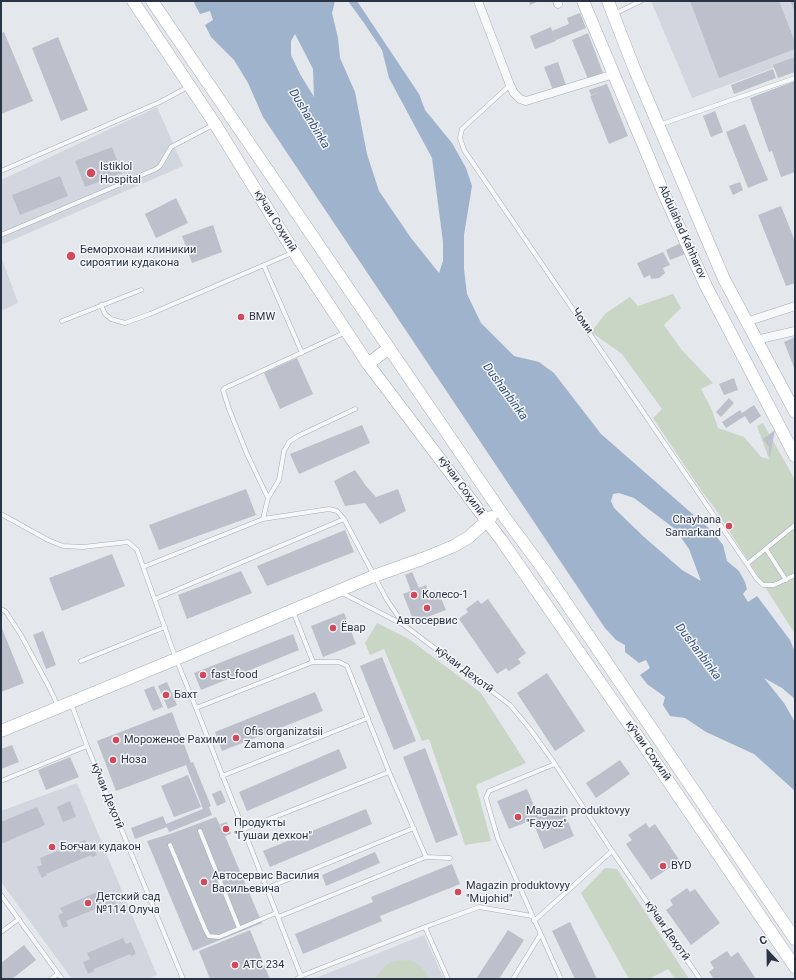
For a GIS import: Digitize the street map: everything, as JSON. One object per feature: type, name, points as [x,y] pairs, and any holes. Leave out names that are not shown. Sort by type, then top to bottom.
[{"type":"main road","name":"кӯчаи Соҳилӣ","points":[[133,1],[215,124],[294,252],[346,332],[368,364],[502,541],[652,756],[795,967]]},
{"type":"main road","points":[[152,1],[389,348],[543,569],[795,939]]},
{"type":"main road","name":"Abdulahad Kahharov","points":[[583,1],[664,194],[706,286],[795,456]]},
{"type":"main road","name":"Abdulahad Kahharov","points":[[608,1],[634,68],[724,279],[795,412]]},
{"type":"main road","points":[[368,364],[389,348]]},
{"type":"main road","points":[[1,731],[374,576],[454,546],[487,522],[500,509]]},
{"type":"street","points":[[478,1],[510,85],[514,93],[520,99],[526,101],[614,74]]},
{"type":"street","points":[[746,322],[795,306]]},
{"type":"street","points":[[756,340],[795,331]]},
{"type":"lane","points":[[613,14],[641,1]]},
{"type":"lane","points":[[659,125],[795,78]]},
{"type":"lane","name":"Чоми","points":[[510,85],[462,129],[460,138],[464,150],[748,564]]},
{"type":"lane","points":[[1,171],[160,102],[190,86]]},
{"type":"lane","points":[[1,235],[156,169],[160,166],[171,147],[215,124]]},
{"type":"lane","points":[[101,306],[105,314],[111,319],[125,323],[264,266],[294,252]]},
{"type":"lane","points":[[264,266],[302,353]]},
{"type":"lane","points":[[62,321],[141,290]]},
{"type":"lane","points":[[268,498],[247,454],[223,390],[346,332]]},
{"type":"lane","points":[[263,519],[268,498],[279,480],[284,451],[289,442],[298,436],[355,409]]},
{"type":"lane","points":[[143,567],[263,519],[329,509],[337,512],[344,519],[155,599]]},
{"type":"lane","points":[[1,514],[48,540],[63,546],[83,548],[128,542],[137,550],[176,659],[267,888],[299,978],[425,927],[478,908],[532,916]]},
{"type":"lane","name":"кӯчаи Деҳотӣ","points":[[344,519],[387,600],[404,625],[510,705],[530,729],[700,979]]},
{"type":"lane","points":[[795,525],[748,564],[756,578],[763,585],[774,585],[795,575]]},
{"type":"lane","points":[[766,549],[786,580]]},
{"type":"lane","points":[[340,591],[404,625]]},
{"type":"lane","points":[[1,609],[6,612],[20,635],[49,687],[58,707]]},
{"type":"lane","points":[[292,611],[313,662]]},
{"type":"lane","points":[[81,661],[165,627]]},
{"type":"lane","points":[[196,708],[313,662],[339,662],[347,666],[389,772],[426,857]]},
{"type":"lane","name":"кӯчаи Деҳотӣ","points":[[70,702],[182,979]]},
{"type":"lane","points":[[222,776],[368,718]]},
{"type":"lane","points":[[1,781],[87,746]]},
{"type":"lane","points":[[555,764],[489,791],[486,798],[498,839],[561,979]]},
{"type":"lane","points":[[244,829],[389,772]]},
{"type":"lane","points":[[267,888],[414,828]]},
{"type":"lane","points":[[200,832],[239,928]]},
{"type":"lane","points":[[170,845],[206,931],[209,936],[219,937],[426,857],[450,858]]},
{"type":"lane","points":[[534,921],[612,851]]},
{"type":"lane","points":[[1,895],[62,979]]},
{"type":"lane","points":[[1,932],[19,919]]},
{"type":"lane","points":[[425,927],[448,979]]},
{"type":"lane","points":[[513,979],[540,935]]},
{"type":"lane","points":[[52,979],[58,974]]},
{"type":"shaded area","points":[[651,1],[795,1],[795,60],[692,98]]},
{"type":"shaded area","name":"Istiklol Hospital","points":[[157,107],[183,166],[1,245],[1,180]]},
{"type":"shaded area","points":[[1,256],[18,303],[1,311]]},
{"type":"shaded area","name":"Боғчаи кудакон","points":[[77,783],[157,975],[148,979],[72,979],[1,882],[1,811]]},
{"type":"shaded area","points":[[424,935],[444,979],[313,979]]},
{"type":"green space","points":[[673,294],[681,308],[664,325],[681,349],[713,383],[701,389],[712,410],[718,428],[744,437],[761,457],[769,459],[757,426],[763,423],[794,478],[795,634],[714,507],[653,418],[662,409],[622,354],[591,332],[606,313],[630,297],[638,306]]},
{"type":"green space","points":[[377,623],[409,639],[481,693],[526,763],[476,785],[491,841],[465,845],[429,739],[422,741],[384,649],[370,655],[365,643]]},
{"type":"green space","points":[[605,868],[617,869],[689,979],[675,979],[668,969],[649,979],[629,979],[581,893]]},
{"type":"green space","points":[[409,960],[418,964],[426,972],[429,979],[375,979],[385,966],[394,961]]},
{"type":"water","name":"Dushanbinka","points":[[193,1],[335,1],[332,13],[338,38],[340,58],[355,92],[367,154],[379,191],[411,238],[439,273],[443,261],[443,242],[432,158],[389,78],[382,50],[348,1],[357,1],[419,94],[425,110],[452,143],[466,168],[472,186],[464,235],[464,269],[467,294],[481,323],[514,356],[539,362],[554,373],[601,434],[712,531],[723,545],[727,561],[739,571],[745,582],[747,589],[743,594],[748,602],[757,596],[790,640],[795,652],[795,699],[782,688],[764,678],[784,703],[795,722],[795,791],[754,754],[706,732],[685,718],[670,716],[663,705],[665,697],[647,684],[640,675],[650,668],[646,660],[639,663],[625,652],[625,645],[616,640],[605,628],[263,117],[248,83],[234,60],[211,37],[205,25],[213,20],[210,11],[200,14]],"holes":[[[295,34],[313,69],[314,97],[300,74],[291,55],[291,41]],[[619,493],[634,498],[675,529],[689,549],[701,581],[682,570],[614,508],[611,501],[613,494]]]},
{"type":"building","points":[[529,1],[539,1],[530,5]]},
{"type":"building","points":[[690,1],[779,1],[795,42],[795,49],[719,78]]},
{"type":"building","points":[[795,1],[795,13],[791,2]]},
{"type":"building","points":[[580,13],[586,28],[556,40],[553,34],[556,41],[535,49],[530,36],[551,27],[552,31],[569,24],[567,18]]},
{"type":"building","points":[[4,32],[33,101],[1,114],[1,33]]},
{"type":"building","points":[[588,33],[603,73],[588,79],[572,40]]},
{"type":"building","points":[[58,37],[88,110],[61,121],[32,48]]},
{"type":"building","points":[[795,57],[795,72],[778,78],[773,65]]},
{"type":"building","points":[[558,62],[566,85],[553,90],[544,67]]},
{"type":"building","points":[[773,69],[776,78],[734,94],[731,85]]},
{"type":"building","points":[[795,81],[795,172],[781,177],[772,151],[769,152],[750,98]]},
{"type":"building","points":[[607,84],[628,136],[609,144],[590,96],[600,92],[591,95],[589,90]]},
{"type":"building","points":[[715,111],[723,132],[711,137],[703,116]]},
{"type":"building","points":[[745,124],[768,180],[748,188],[726,132]]},
{"type":"building","points":[[112,147],[122,173],[85,187],[75,161]]},
{"type":"building","points":[[60,176],[68,196],[20,215],[12,195]]},
{"type":"building","points":[[740,182],[743,190],[733,195],[729,186]]},
{"type":"building","points":[[176,198],[188,223],[156,238],[145,214]]},
{"type":"building","points":[[781,206],[795,241],[795,283],[786,286],[758,215]]},
{"type":"building","points":[[213,225],[222,252],[192,263],[182,236]]},
{"type":"building","points":[[683,242],[688,253],[670,260],[666,250]]},
{"type":"building","points":[[663,252],[670,265],[663,268],[665,273],[659,278],[651,279],[650,275],[644,278],[637,263]]},
{"type":"building","points":[[795,337],[795,370],[784,342]]},
{"type":"building","points":[[297,358],[313,394],[280,409],[264,373]]},
{"type":"building","points":[[734,378],[738,390],[724,395],[719,384]]},
{"type":"building","points":[[729,398],[734,403],[721,417],[716,412]]},
{"type":"building","points":[[754,405],[761,416],[750,424],[745,416],[726,428],[722,422],[740,410],[742,413]]},
{"type":"building","points":[[362,425],[370,443],[299,474],[290,454]]},
{"type":"building","points":[[775,430],[769,456],[769,447],[763,439]]},
{"type":"building","points":[[355,470],[376,497],[398,489],[406,511],[380,524],[365,503],[345,506],[334,481]]},
{"type":"building","points":[[246,489],[256,515],[159,550],[149,525]]},
{"type":"building","points":[[345,530],[354,552],[267,586],[257,566]]},
{"type":"building","points":[[112,554],[125,586],[62,611],[49,578]]},
{"type":"building","points":[[241,571],[252,593],[187,619],[178,595]]},
{"type":"building","points":[[412,572],[419,588],[426,585],[429,594],[438,591],[446,610],[414,622],[403,594],[411,591],[405,575]]},
{"type":"building","points":[[488,599],[526,653],[518,659],[521,663],[509,671],[506,668],[497,674],[459,619],[468,612],[466,609],[478,600],[481,604]]},
{"type":"building","points":[[344,613],[356,644],[323,657],[311,626]]},
{"type":"building","points":[[1,626],[24,683],[1,692]]},
{"type":"building","points":[[43,631],[56,665],[46,669],[33,635]]},
{"type":"building","points":[[293,634],[299,650],[201,690],[194,673]]},
{"type":"building","points":[[382,657],[416,741],[394,750],[360,666]]},
{"type":"building","points":[[547,673],[585,731],[555,751],[517,693]]},
{"type":"building","points":[[167,682],[177,705],[168,709],[158,686]]},
{"type":"building","points":[[154,686],[163,707],[153,711],[144,690]]},
{"type":"building","points":[[315,692],[323,711],[222,751],[215,732]]},
{"type":"building","points":[[172,712],[191,763],[193,762],[211,806],[209,807],[212,815],[169,832],[167,827],[135,839],[131,828],[163,816],[166,824],[203,809],[186,765],[116,791],[97,741]]},
{"type":"building","points":[[12,745],[19,762],[1,769],[1,749]]},
{"type":"building","points":[[425,748],[458,835],[436,843],[403,757]]},
{"type":"building","points":[[339,749],[347,768],[247,811],[239,792]]},
{"type":"building","points":[[70,757],[79,777],[46,790],[38,770]]},
{"type":"building","points":[[620,760],[630,774],[596,798],[586,783]]},
{"type":"building","points":[[188,775],[201,807],[174,817],[161,786]]},
{"type":"building","points":[[527,789],[539,817],[562,807],[574,836],[544,849],[532,820],[509,829],[497,801]]},
{"type":"building","points":[[221,790],[226,802],[217,806],[212,794]]},
{"type":"building","points":[[70,801],[76,817],[63,822],[57,807]]},
{"type":"building","points":[[37,807],[45,825],[1,844],[1,822]]},
{"type":"building","points":[[366,809],[372,824],[270,867],[263,851]]},
{"type":"building","name":"Автосервис Василия Васильевича","points":[[216,817],[224,834],[220,824],[227,822],[231,834],[225,836],[262,923],[193,951],[147,841]]},
{"type":"building","points":[[646,823],[649,828],[655,824],[680,861],[651,880],[626,844],[632,840],[628,835]]},
{"type":"building","points":[[85,840],[87,846],[92,843],[97,855],[92,857],[91,855],[46,874],[47,875],[42,878],[37,867],[42,865],[40,858]]},
{"type":"building","points":[[375,852],[380,863],[326,886],[322,875]]},
{"type":"building","points":[[452,864],[460,884],[380,916],[382,921],[303,954],[295,934],[373,902],[371,897]]},
{"type":"building","points":[[687,888],[690,892],[695,889],[720,923],[691,945],[666,910],[673,905],[670,900]]},
{"type":"building","points":[[104,889],[106,895],[112,893],[116,904],[111,906],[110,903],[66,921],[68,926],[63,928],[58,915],[63,913],[60,908]]},
{"type":"building","points":[[570,922],[597,979],[575,979],[552,931]]},
{"type":"building","name":"АТС 234","points":[[250,930],[270,979],[210,979],[199,951]]},
{"type":"building","points":[[508,930],[524,940],[499,979],[476,979]]},
{"type":"building","points":[[123,938],[126,944],[131,942],[136,954],[131,956],[130,954],[94,969],[94,971],[88,974],[83,962],[90,959],[87,953]]},
{"type":"building","points":[[24,945],[36,960],[12,979],[1,979],[1,963]]},
{"type":"building","points":[[727,951],[731,957],[738,952],[756,979],[714,979],[709,972],[714,968],[710,962]]},
{"type":"place","name":"Istiklol Hospital","points":[[91,173]]},
{"type":"place","name":"Беморхонаи клиникии сироятии кудакона","points":[[71,256]]},
{"type":"place","name":"BMW","points":[[241,317]]},
{"type":"place","name":"Chayhana Samarkand","points":[[729,526]]},
{"type":"place","name":"Колесо-1","points":[[414,595]]},
{"type":"place","name":"Автосервис","points":[[427,608]]},
{"type":"place","name":"Ёвар","points":[[333,628]]},
{"type":"place","name":"fast_food","points":[[203,675]]},
{"type":"place","name":"Бахт","points":[[166,695]]},
{"type":"place","name":"Ofis organizatsii Zamona","points":[[236,738]]},
{"type":"place","name":"Мороженое Рахими","points":[[116,740]]},
{"type":"place","name":"Ноза","points":[[113,760]]},
{"type":"place","name":"Magazin produktovyy \"Fayyoz\"","points":[[518,817]]},
{"type":"place","name":"Продукты \"Гушаи дехкон\"","points":[[226,829]]},
{"type":"place","name":"Боғчаи кудакон","points":[[52,847]]},
{"type":"place","name":"BYD","points":[[663,866]]},
{"type":"place","name":"Автосервис Василия Васильевича","points":[[204,882]]},
{"type":"place","name":"Magazin produktovyy \"Mujohid\"","points":[[458,892]]},
{"type":"place","name":"Детский сад №114 Олуча","points":[[88,903]]},
{"type":"place","name":"АТС 234","points":[[235,965]]}]
